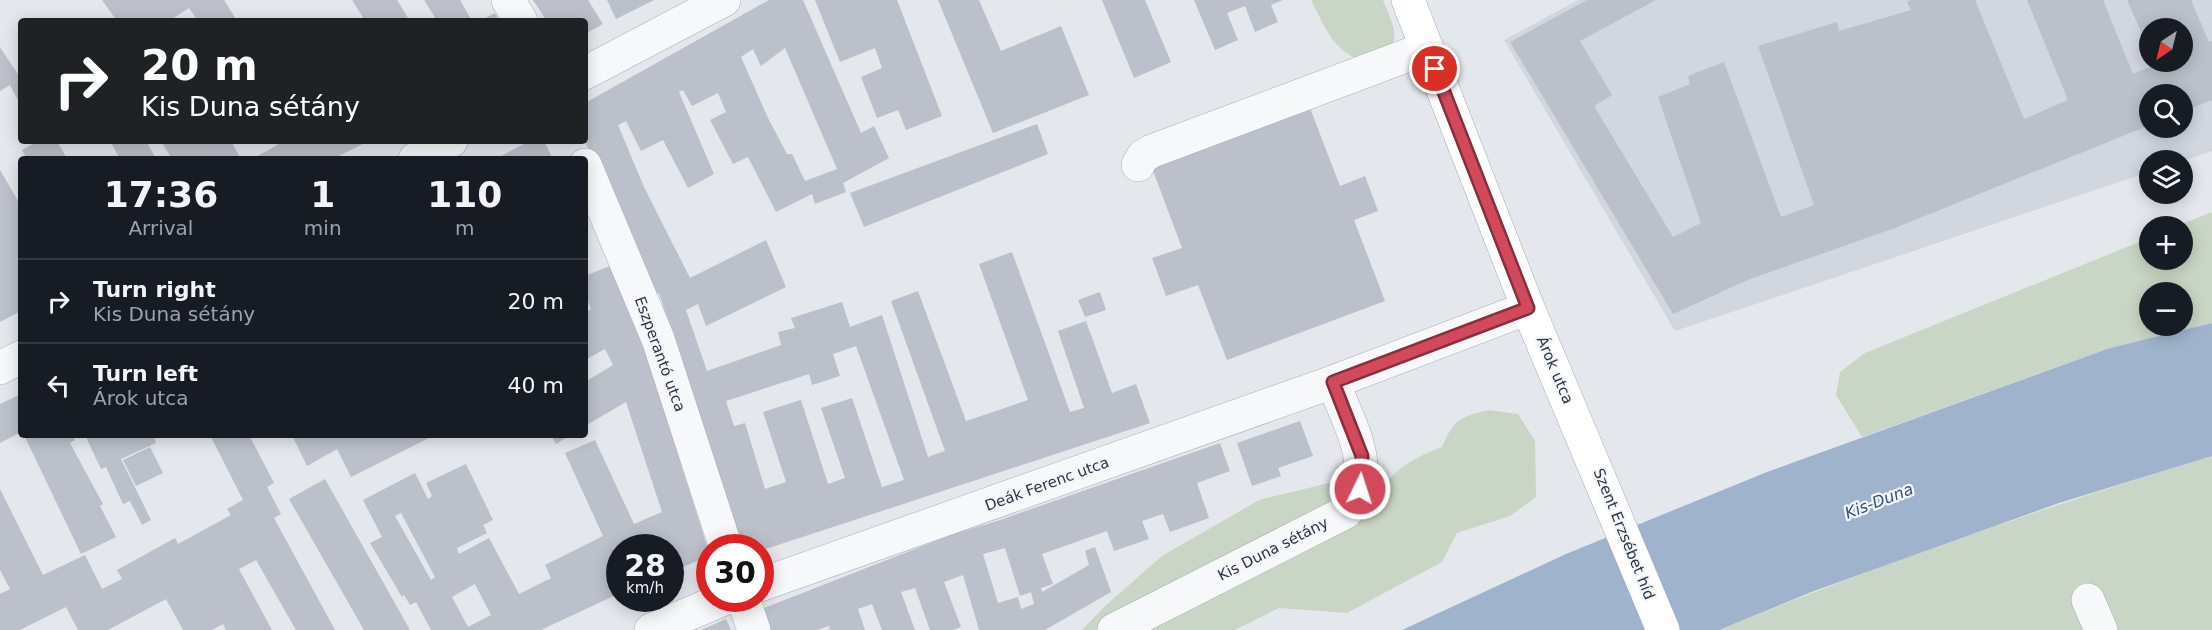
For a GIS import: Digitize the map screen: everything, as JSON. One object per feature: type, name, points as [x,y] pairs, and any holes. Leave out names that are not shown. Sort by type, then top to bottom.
[{"type":"main road","name":"Árok utca","points":[[1408,0],[1528,308],[1584,438]]},
{"type":"main road","name":"Szent Erzsébet híd","points":[[1584,438],[1663,630]]},
{"type":"street","points":[[508,0],[519,18]]},
{"type":"street","points":[[588,71],[724,0]]},
{"type":"street","points":[[1138,165],[1143,156],[1152,151],[1427,48]]},
{"type":"street","points":[[421,156],[445,144]]},
{"type":"street","name":"Eszperantó utca","points":[[588,172],[658,339],[721,534]]},
{"type":"street","points":[[1333,382],[1528,308]]},
{"type":"street","points":[[0,368],[18,359]]},
{"type":"street","name":"Kis Duna sétány","points":[[1114,630],[1346,512],[1360,489],[1362,456],[1333,382]]},
{"type":"street","name":"Deák Ferenc utca","points":[[774,580],[1333,382]]},
{"type":"street","points":[[2088,600],[2101,630]]},
{"type":"street","points":[[651,630],[696,611]]},
{"type":"street","points":[[747,612],[754,630]]},
{"type":"shaded area","points":[[1578,0],[2212,0],[2212,151],[2193,158],[2193,150],[2139,150],[2139,175],[1675,331],[1504,40]]},
{"type":"green space","points":[[1311,0],[1383,0],[1394,32],[1391,45],[1385,51],[1361,61],[1351,56],[1342,50],[1330,36]]},
{"type":"green space","points":[[2212,212],[2212,323],[2193,328],[2193,282],[2139,282],[2139,336],[2159,336],[2110,348],[1862,437],[1836,395],[1840,372],[1865,353],[2139,242],[2139,270],[2193,270],[2193,220]]},
{"type":"green space","points":[[1489,410],[1518,414],[1535,441],[1536,497],[1510,516],[1457,533],[1442,562],[1347,613],[1279,608],[1235,630],[1082,630],[1105,606],[1162,556],[1259,500],[1329,483],[1339,503],[1367,506],[1400,469],[1417,458],[1442,447],[1450,430],[1459,421]]},
{"type":"green space","points":[[2212,456],[2212,630],[1719,630],[1963,537]]},
{"type":"water","name":"Kis-Duna","points":[[2212,323],[2212,456],[2059,503],[1814,591],[1719,630],[1402,630],[1566,554],[1767,472],[2110,348],[2159,336],[2193,336],[2193,328]]},
{"type":"building","points":[[102,0],[224,0],[235,18],[196,18],[189,8],[174,18],[115,18]]},
{"type":"building","points":[[352,0],[397,0],[408,18],[363,18]]},
{"type":"building","points":[[424,0],[460,0],[470,18],[435,18]]},
{"type":"building","points":[[533,0],[588,0],[603,24],[588,32],[588,18],[545,18]]},
{"type":"building","points":[[607,0],[654,0],[616,19]]},
{"type":"building","points":[[769,0],[803,0],[861,133],[874,126],[889,158],[843,183],[846,192],[815,204],[812,194],[776,212],[748,157],[733,164],[710,120],[726,112],[718,93],[692,106],[683,90],[679,92],[714,174],[688,188],[663,140],[641,151],[626,121],[618,125],[644,187],[690,278],[766,240],[786,287],[706,326],[698,304],[686,310],[707,371],[781,345],[778,332],[795,328],[791,318],[842,302],[850,327],[882,315],[928,457],[945,451],[891,301],[918,291],[966,421],[1028,400],[979,264],[1012,252],[1070,412],[1084,408],[1058,331],[1086,321],[1112,393],[1136,384],[1150,423],[774,546],[774,534],[738,534],[659,293],[656,295],[586,144],[588,144],[588,101]],"holes":[[[785,48],[837,169],[805,181],[792,154],[787,154],[768,118],[741,57],[753,49],[761,66]],[[856,346],[904,480],[882,487],[852,398],[821,408],[845,478],[828,484],[801,400],[763,412],[786,482],[765,489],[745,423],[734,426],[726,401],[809,374],[812,385],[840,376],[833,354]]]},
{"type":"building","points":[[815,0],[897,0],[942,116],[906,130],[898,110],[877,118],[861,77],[882,68],[875,48],[840,62]]},
{"type":"building","points":[[938,0],[979,0],[1001,51],[1061,26],[1089,95],[993,133]]},
{"type":"building","points":[[1102,0],[1145,0],[1171,62],[1134,78]]},
{"type":"building","points":[[1194,0],[1283,0],[1271,5],[1278,22],[1255,32],[1245,6],[1227,13],[1238,40],[1215,50]]},
{"type":"building","points":[[1587,0],[1656,0],[1580,41],[1612,95],[1594,106],[1673,237],[1701,223],[1658,97],[1690,84],[1688,76],[1724,62],[1781,217],[1814,205],[1758,46],[1837,22],[1839,31],[1911,10],[1907,2],[1911,0],[1975,0],[2024,119],[2068,100],[2027,0],[2103,0],[2133,74],[2139,72],[2193,72],[2193,18],[2139,18],[2139,27],[2127,0],[2191,0],[2209,42],[2212,41],[2212,100],[2193,108],[2193,84],[2139,84],[2139,129],[1895,228],[1750,279],[1673,314],[1510,42]]},
{"type":"building","points":[[495,13],[498,18],[486,18]]},
{"type":"building","points":[[0,47],[18,74],[18,100],[10,85],[0,91]]},
{"type":"building","points":[[1310,108],[1340,186],[1365,176],[1378,211],[1354,220],[1385,301],[1227,360],[1198,285],[1166,296],[1152,258],[1182,248],[1152,168]]},
{"type":"building","points":[[1037,124],[1048,154],[864,227],[850,193]]},
{"type":"building","points":[[33,144],[59,144],[65,156],[25,156],[22,150]]},
{"type":"building","points":[[112,144],[148,144],[154,156],[118,156]]},
{"type":"building","points":[[163,144],[233,144],[239,156],[170,156]]},
{"type":"building","points":[[279,144],[363,144],[339,156],[257,156]]},
{"type":"building","points":[[524,144],[546,144],[552,156],[501,156]]},
{"type":"building","points":[[0,170],[18,201],[18,313],[0,322]]},
{"type":"building","points":[[610,266],[645,350],[703,534],[696,534],[696,562],[684,566],[684,534],[606,534],[606,600],[541,630],[431,630],[416,602],[410,605],[404,595],[402,597],[370,543],[382,537],[363,500],[415,473],[428,499],[432,496],[426,483],[466,464],[493,520],[483,525],[487,533],[457,548],[459,554],[489,538],[519,594],[551,578],[545,565],[603,536],[565,453],[595,440],[634,524],[662,512],[626,402],[588,424],[588,380],[613,365],[605,349],[588,358],[588,311],[591,309],[588,302],[588,275]],"holes":[[[401,513],[435,577],[431,580],[395,516]],[[475,584],[491,615],[468,627],[452,597]]]},
{"type":"building","points":[[1100,292],[1106,310],[1085,317],[1078,300]]},
{"type":"building","points":[[18,395],[18,434],[0,443],[0,404]]},
{"type":"building","points":[[1300,421],[1313,456],[1278,468],[1281,476],[1252,486],[1237,443]]},
{"type":"building","points":[[25,438],[74,438],[75,440],[70,443],[103,504],[100,506],[116,537],[81,554]]},
{"type":"building","points":[[86,438],[154,438],[156,443],[121,459],[151,520],[142,525],[130,501],[123,504],[106,467],[101,469]]},
{"type":"building","points":[[212,438],[251,438],[274,483],[267,487],[281,514],[274,518],[335,630],[296,630],[256,560],[239,569],[272,630],[226,630],[223,624],[212,630],[183,630],[166,599],[108,630],[78,630],[66,607],[20,630],[0,630],[0,594],[10,589],[0,570],[0,489],[43,575],[85,555],[102,589],[122,579],[117,570],[175,538],[178,544],[231,515],[227,509],[243,500]]},
{"type":"building","points":[[293,438],[429,438],[351,477],[337,449],[307,466]]},
{"type":"building","points":[[553,438],[565,438],[556,444]]},
{"type":"building","points":[[1220,443],[1230,471],[1197,483],[1209,518],[1170,532],[1163,514],[1142,521],[1149,539],[1114,551],[1107,531],[1042,554],[1053,584],[1041,588],[1042,592],[1089,565],[1085,551],[1095,547],[1111,592],[1045,630],[979,630],[963,575],[944,582],[961,627],[952,630],[930,630],[915,588],[901,592],[915,630],[882,630],[872,604],[858,609],[865,630],[830,630],[829,626],[817,630],[766,630],[760,612],[774,612],[774,604],[951,535]],"holes":[[[1005,548],[1020,596],[1031,592],[1034,604],[1021,609],[1018,597],[998,603],[983,554]]]},
{"type":"building","points":[[150,447],[163,473],[136,486],[123,460]]},
{"type":"building","points":[[325,479],[410,630],[364,630],[289,499]]},
{"type":"building","points":[[726,619],[731,630],[701,630]]},
{"type":"route","points":[[1360,489],[1362,456],[1333,382],[1528,308],[1435,69]]}]
